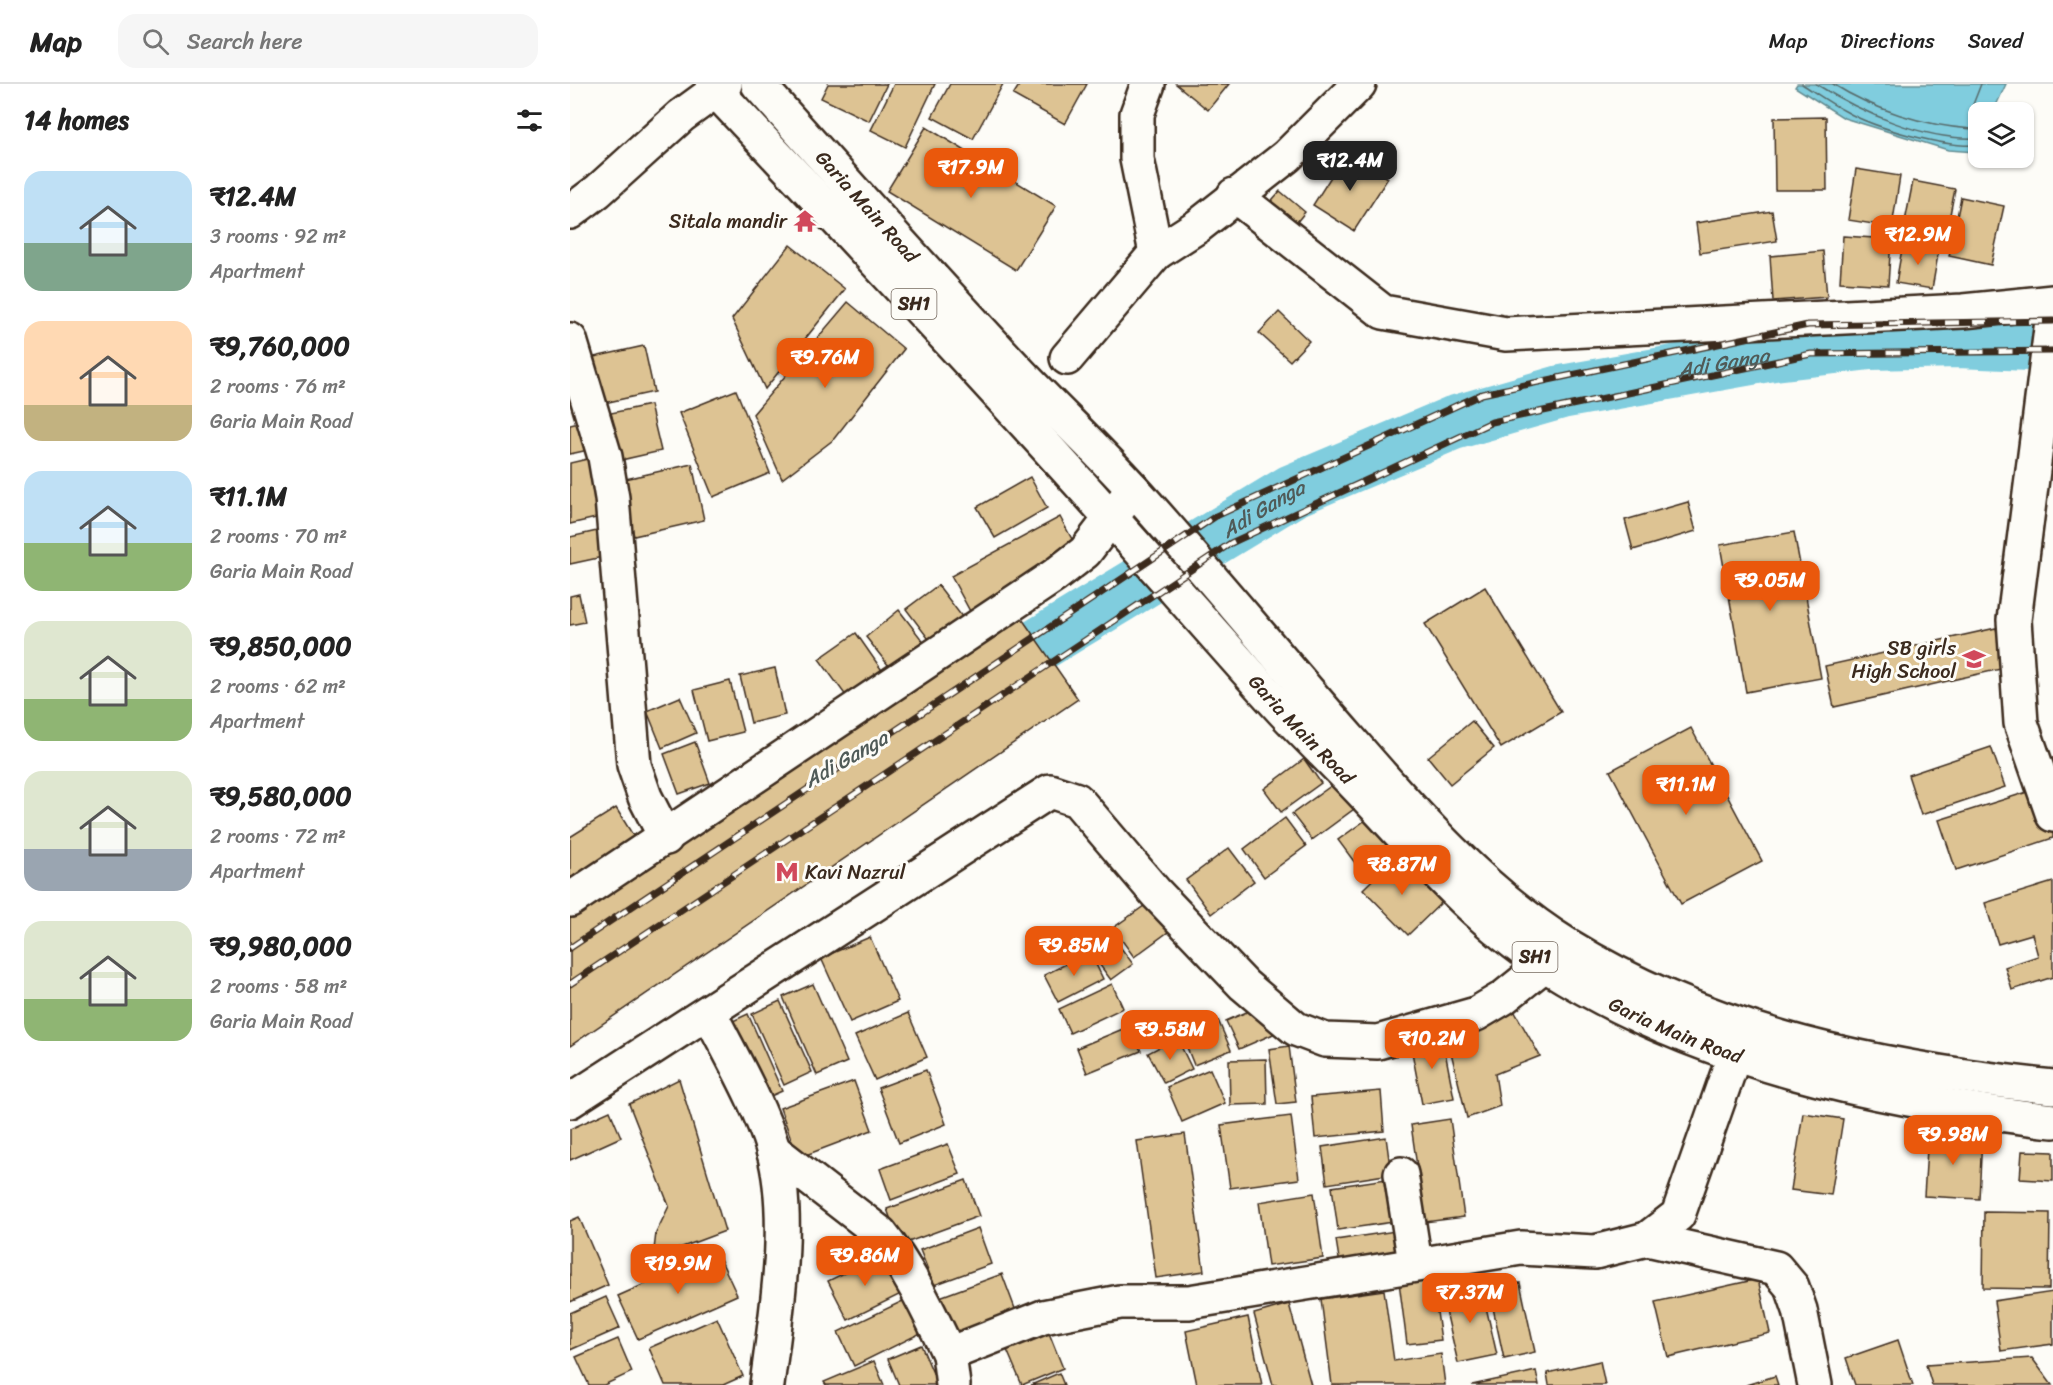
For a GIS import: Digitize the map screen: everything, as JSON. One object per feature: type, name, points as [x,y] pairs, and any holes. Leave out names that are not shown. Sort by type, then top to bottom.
[{"type":"street","name":"Garia Main Road","points":[[758,84],[1011,364],[1132,489],[1251,651]]},
{"type":"street","points":[[1148,84],[1137,114],[1137,159],[1156,253]]},
{"type":"street","points":[[1067,358],[1156,253],[1198,226],[1234,195],[1287,156],[1359,84]]},
{"type":"street","name":"Garia Main Road","points":[[718,86],[1112,518],[1251,651],[1554,954],[1645,1017],[1734,1056],[1828,1082],[1928,1087],[2053,1087]]},
{"type":"street","points":[[570,212],[598,191],[718,86]]},
{"type":"street","points":[[1234,195],[1383,312],[1506,334],[1963,310],[2053,302]]},
{"type":"street","points":[[2053,313],[2014,620],[2021,723],[2053,815]]},
{"type":"street","points":[[570,340],[605,457],[612,498],[634,765],[645,797],[666,838]]},
{"type":"street","points":[[570,900],[666,838],[1054,576],[1085,552],[1132,489]]},
{"type":"street","points":[[570,1101],[1050,791],[1077,800],[1156,893],[1244,985],[1296,1029],[1325,1040],[1378,1042],[1476,1014],[1503,998],[1554,954]]},
{"type":"street","name":"Garia Main Road","points":[[1554,954],[1744,1027],[1867,1061],[1928,1087],[1967,1111],[2053,1121]]},
{"type":"street","points":[[709,1012],[751,1096],[773,1149],[782,1210],[779,1290],[767,1385]]},
{"type":"street","points":[[773,1149],[880,1233],[892,1248],[931,1315],[951,1369],[1043,1317],[1120,1302],[1189,1302],[1415,1263],[1521,1248],[1595,1252],[1647,1239],[1678,1215],[1734,1056]]},
{"type":"street","points":[[1401,1174],[1415,1263]]},
{"type":"street","points":[[1647,1239],[1776,1268],[1792,1287],[1800,1310],[1815,1385]]},
{"type":"water","points":[[1797,84],[2006,84],[1998,102],[1968,102],[1968,151],[1948,150],[1844,118],[1795,87]]},
{"type":"building","points":[[828,84],[887,84],[869,121],[821,98]]},
{"type":"building","points":[[894,84],[935,84],[905,147],[871,130]]},
{"type":"building","points":[[950,84],[1003,84],[973,139],[932,117]]},
{"type":"building","points":[[1020,84],[1087,84],[1065,124],[1013,95]]},
{"type":"building","points":[[1176,84],[1229,84],[1208,110]]},
{"type":"building","points":[[1826,117],[1827,190],[1775,190],[1774,118]]},
{"type":"building","points":[[926,127],[1056,206],[1016,270],[887,191]]},
{"type":"building","points":[[1346,153],[1388,178],[1354,231],[1313,205]]},
{"type":"building","points":[[1856,169],[1900,176],[1892,227],[1848,220]]},
{"type":"building","points":[[1913,181],[1955,189],[1945,240],[1903,232]]},
{"type":"building","points":[[1280,191],[1305,212],[1292,228],[1266,207]]},
{"type":"building","points":[[1961,197],[2004,206],[1991,265],[1949,256]]},
{"type":"building","points":[[1772,211],[1777,241],[1700,253],[1696,223]]},
{"type":"building","points":[[1843,236],[1891,239],[1888,285],[1840,282]]},
{"type":"building","points":[[1903,243],[1939,249],[1932,289],[1896,283]]},
{"type":"building","points":[[790,245],[845,289],[765,389],[732,319]]},
{"type":"building","points":[[1823,251],[1827,297],[1773,301],[1770,256]]},
{"type":"building","points":[[848,302],[904,349],[833,440],[782,479],[753,414]]},
{"type":"building","points":[[1279,312],[1309,341],[1290,361],[1259,333]]},
{"type":"building","points":[[644,346],[654,392],[604,403],[594,357]]},
{"type":"building","points":[[736,390],[770,473],[713,497],[679,413]]},
{"type":"building","points":[[650,405],[661,451],[621,460],[611,413]]},
{"type":"building","points":[[587,421],[593,449],[570,454],[570,425]]},
{"type":"building","points":[[596,457],[609,515],[570,524],[570,463]]},
{"type":"building","points":[[692,464],[704,520],[634,536],[621,480]]},
{"type":"building","points":[[1030,477],[1047,508],[995,538],[977,507]]},
{"type":"building","points":[[1688,502],[1696,531],[1633,550],[1625,520]]},
{"type":"building","points":[[1060,517],[1080,554],[971,613],[951,576]]},
{"type":"building","points":[[606,529],[612,555],[570,564],[570,537]]},
{"type":"building","points":[[1794,532],[1821,678],[1746,692],[1720,545]]},
{"type":"building","points":[[938,585],[966,622],[934,646],[906,609]]},
{"type":"building","points":[[1485,587],[1561,712],[1501,748],[1425,624]]},
{"type":"building","points":[[579,594],[585,622],[570,625],[570,596]]},
{"type":"building","points":[[899,610],[929,649],[896,675],[866,637]]},
{"type":"building","points":[[1018,613],[1078,699],[570,1046],[570,919]]},
{"type":"building","points":[[1996,628],[2005,668],[1834,707],[1825,666]]},
{"type":"building","points":[[856,633],[888,679],[852,704],[819,659]]},
{"type":"building","points":[[775,668],[785,715],[751,723],[740,676]]},
{"type":"building","points":[[730,681],[743,732],[707,741],[694,690]]},
{"type":"building","points":[[680,697],[696,733],[662,748],[647,711]]},
{"type":"building","points":[[1472,721],[1494,748],[1450,784],[1428,757]]},
{"type":"building","points":[[1691,728],[1762,861],[1681,904],[1610,771]]},
{"type":"building","points":[[695,742],[710,783],[679,794],[664,754]]},
{"type":"building","points":[[1991,747],[2005,787],[1921,815],[1908,775]]},
{"type":"building","points":[[1304,759],[1321,783],[1281,812],[1264,789]]},
{"type":"building","points":[[1335,783],[1354,809],[1312,840],[1292,814]]},
{"type":"building","points":[[2040,788],[2053,829],[2053,838],[1956,870],[1939,820]]},
{"type":"building","points":[[616,808],[636,840],[570,881],[570,837]]},
{"type":"building","points":[[1285,818],[1306,846],[1264,877],[1244,849]]},
{"type":"building","points":[[1367,819],[1390,850],[1361,871],[1338,840]]},
{"type":"building","points":[[1229,848],[1254,881],[1211,914],[1186,880]]},
{"type":"building","points":[[1397,856],[1442,902],[1408,935],[1363,889]]},
{"type":"building","points":[[2053,882],[2053,977],[2012,990],[2005,967],[2038,956],[2032,934],[1998,944],[1985,903]]},
{"type":"building","points":[[1151,901],[1172,929],[1134,957],[1113,928]]},
{"type":"building","points":[[1109,932],[1133,964],[1111,980],[1087,948]]},
{"type":"building","points":[[870,937],[898,1001],[850,1022],[821,958]]},
{"type":"building","points":[[1090,952],[1103,979],[1058,1002],[1044,975]]},
{"type":"building","points":[[813,984],[847,1062],[817,1075],[783,997]]},
{"type":"building","points":[[1112,984],[1123,1008],[1070,1033],[1059,1009]]},
{"type":"building","points":[[780,1001],[812,1072],[784,1085],[752,1014]]},
{"type":"building","points":[[1265,1004],[1278,1032],[1239,1049],[1226,1021]]},
{"type":"building","points":[[1512,1007],[1540,1056],[1495,1074],[1500,1106],[1467,1118],[1446,1032]]},
{"type":"building","points":[[908,1013],[927,1057],[875,1080],[855,1036]]},
{"type":"building","points":[[748,1014],[782,1091],[755,1103],[720,1027]]},
{"type":"building","points":[[1218,1020],[1231,1050],[1194,1065],[1182,1035]]},
{"type":"building","points":[[1130,1026],[1141,1051],[1087,1073],[1077,1048]]},
{"type":"building","points":[[1442,1036],[1454,1098],[1422,1104],[1410,1042]]},
{"type":"building","points":[[1177,1038],[1192,1069],[1164,1083],[1148,1053]]},
{"type":"building","points":[[1289,1046],[1296,1102],[1277,1104],[1269,1049]]},
{"type":"building","points":[[1266,1059],[1267,1104],[1230,1105],[1229,1060]]},
{"type":"building","points":[[1210,1069],[1225,1103],[1182,1122],[1167,1087]]},
{"type":"building","points":[[926,1070],[946,1124],[899,1143],[878,1088]]},
{"type":"building","points":[[679,1079],[725,1231],[653,1258],[656,1233],[669,1206],[629,1104]]},
{"type":"building","points":[[854,1081],[872,1130],[798,1158],[780,1108]]},
{"type":"building","points":[[1381,1091],[1384,1131],[1315,1138],[1311,1097]]},
{"type":"building","points":[[610,1111],[621,1137],[570,1160],[570,1129]]},
{"type":"building","points":[[1803,1113],[1843,1119],[1831,1195],[1791,1190]]},
{"type":"building","points":[[1291,1116],[1299,1179],[1230,1188],[1221,1125]]},
{"type":"building","points":[[1450,1119],[1464,1217],[1425,1222],[1411,1125]]},
{"type":"building","points":[[1928,1133],[1982,1136],[1979,1199],[1924,1196]]},
{"type":"building","points":[[1185,1134],[1204,1271],[1156,1278],[1137,1141]]},
{"type":"building","points":[[1386,1137],[1391,1174],[1327,1184],[1322,1147]]},
{"type":"building","points":[[948,1144],[960,1174],[891,1200],[880,1169]]},
{"type":"building","points":[[2022,1151],[2053,1152],[2053,1181],[2020,1179]]},
{"type":"building","points":[[1393,1178],[1400,1221],[1338,1230],[1332,1187]]},
{"type":"building","points":[[966,1180],[979,1216],[900,1245],[887,1209]]},
{"type":"building","points":[[1314,1193],[1323,1258],[1268,1266],[1259,1202]]},
{"type":"building","points":[[1984,1212],[2050,1213],[2049,1289],[1983,1288]]},
{"type":"building","points":[[579,1217],[608,1285],[570,1302],[570,1221]]},
{"type":"building","points":[[978,1228],[991,1264],[934,1285],[920,1250]]},
{"type":"building","points":[[1402,1230],[1405,1256],[1340,1265],[1336,1240]]},
{"type":"building","points":[[717,1252],[737,1295],[638,1339],[618,1296]]},
{"type":"building","points":[[883,1254],[903,1293],[848,1320],[828,1281]]},
{"type":"building","points":[[1002,1274],[1017,1314],[951,1338],[937,1298]]},
{"type":"building","points":[[1432,1277],[1441,1340],[1407,1344],[1399,1282]]},
{"type":"building","points":[[1758,1279],[1770,1333],[1668,1357],[1655,1302]]},
{"type":"building","points":[[1520,1283],[1535,1352],[1504,1359],[1489,1289]]},
{"type":"building","points":[[1481,1285],[1497,1355],[1458,1363],[1442,1294]]},
{"type":"building","points":[[1384,1290],[1394,1361],[1441,1354],[1445,1385],[1332,1385],[1321,1299]]},
{"type":"building","points":[[2053,1292],[2053,1344],[2001,1351],[1994,1301]]},
{"type":"building","points":[[606,1297],[620,1328],[570,1350],[570,1313]]},
{"type":"building","points":[[909,1298],[925,1331],[854,1366],[838,1332]]},
{"type":"building","points":[[1289,1304],[1311,1385],[1273,1385],[1254,1314]]},
{"type":"building","points":[[1248,1317],[1262,1385],[1197,1385],[1186,1331]]},
{"type":"building","points":[[717,1318],[743,1376],[723,1385],[665,1385],[649,1348]]},
{"type":"building","points":[[1049,1333],[1063,1368],[1022,1385],[1007,1350]]},
{"type":"building","points":[[618,1339],[632,1372],[604,1385],[589,1385],[576,1357]]},
{"type":"building","points":[[1898,1340],[1913,1385],[1855,1385],[1846,1358]]},
{"type":"building","points":[[921,1345],[938,1385],[899,1385],[888,1359]]},
{"type":"building","points":[[2032,1358],[2052,1385],[1932,1385],[1926,1365]]},
{"type":"building","points":[[874,1361],[884,1385],[826,1385],[824,1382]]},
{"type":"building","points":[[1600,1361],[1605,1385],[1549,1385],[1547,1373]]},
{"type":"building","points":[[1536,1371],[1539,1385],[1472,1385]]},
{"type":"building","points":[[1059,1373],[1064,1385],[1031,1385]]},
{"type":"building","points":[[1775,1376],[1778,1385],[1746,1385]]},
{"type":"waterway","name":"Adi Ganga","points":[[976,683],[1292,491],[1453,423],[1561,392],[1774,354],[1870,343],[1958,341],[2053,345]]},
{"type":"railway","points":[[570,948],[1216,516],[1482,394],[1808,325],[2053,321]]},
{"type":"railway","points":[[570,984],[1231,543],[1492,422],[1811,354],[2053,351]]},
{"type":"place","name":"Sitala mandir","points":[[805,221]]},
{"type":"place","name":"SB girls High School","points":[[1974,659]]},
{"type":"place","name":"Kavi Nazrul","points":[[787,872]]}]
